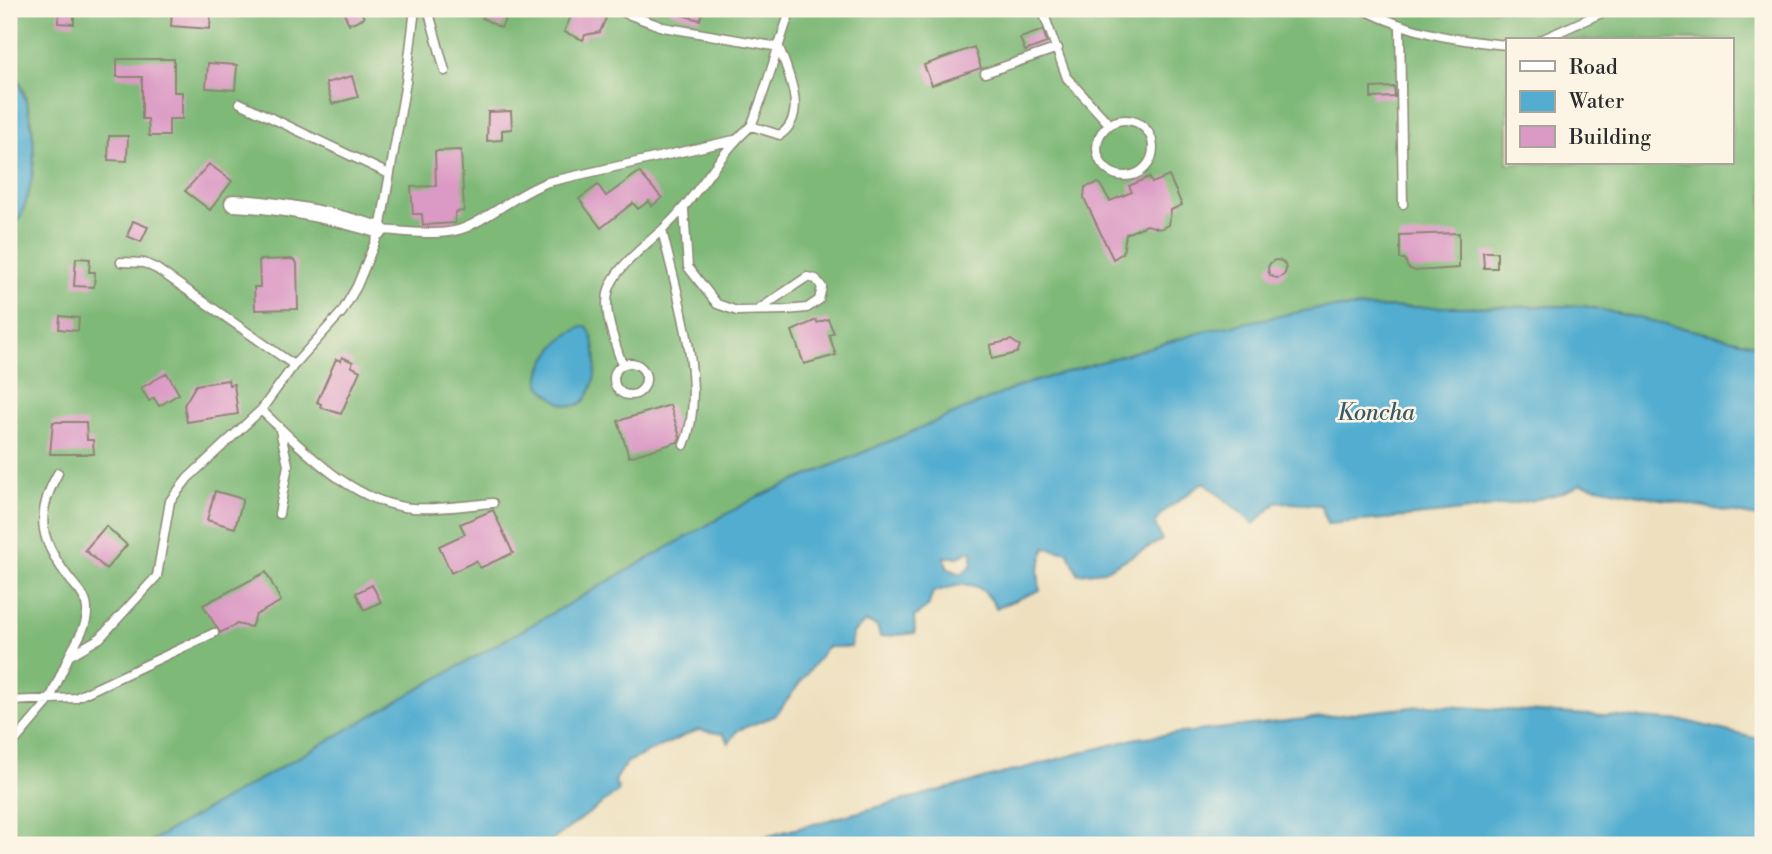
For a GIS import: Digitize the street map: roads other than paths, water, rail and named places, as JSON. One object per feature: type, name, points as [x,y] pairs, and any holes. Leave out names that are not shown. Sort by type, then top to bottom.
[{"type":"street","points":[[233,203],[285,206],[380,230]]},
{"type":"lane","points":[[69,656],[100,638],[157,576],[170,501],[188,478],[261,410],[294,365],[342,312],[380,230],[406,82],[415,9]]},
{"type":"lane","points":[[428,9],[445,71]]},
{"type":"lane","points":[[614,9],[663,27],[779,47]]},
{"type":"lane","points":[[622,364],[607,320],[605,296],[617,270],[684,210],[734,140],[751,126],[791,9]]},
{"type":"lane","points":[[1042,9],[1067,78],[1110,124]]},
{"type":"lane","points":[[1362,9],[1401,27],[1451,40],[1506,45]]},
{"type":"lane","points":[[1545,38],[1610,9]]},
{"type":"lane","points":[[1401,27],[1403,204]]},
{"type":"lane","points":[[751,126],[780,135],[787,131],[796,109],[792,86],[779,47]]},
{"type":"lane","points":[[985,73],[1058,48]]},
{"type":"lane","points":[[240,103],[389,174]]},
{"type":"lane","points":[[1124,120],[1133,121],[1148,132],[1153,150],[1146,168],[1138,174],[1111,174],[1099,160],[1097,142],[1110,124],[1124,120]]},
{"type":"lane","points":[[380,230],[443,232],[466,228],[525,190],[548,182],[734,140]]},
{"type":"lane","points":[[684,210],[688,267],[717,303],[737,311],[807,308],[819,300],[822,287],[816,279],[807,277],[758,310]]},
{"type":"lane","points":[[662,230],[690,350],[692,388],[689,434],[684,445]]},
{"type":"lane","points":[[121,262],[144,263],[157,269],[294,365]]},
{"type":"lane","points":[[633,363],[645,372],[646,382],[641,391],[631,395],[617,388],[615,372],[622,364],[633,363]]},
{"type":"lane","points":[[261,410],[335,477],[395,505],[414,508],[493,503]]},
{"type":"lane","points":[[279,427],[288,465],[279,514]]},
{"type":"lane","points":[[9,748],[49,701],[85,622],[87,610],[84,597],[58,564],[45,541],[42,516],[48,491],[58,473]]},
{"type":"lane","points":[[9,701],[75,698],[214,633]]},
{"type":"water","points":[[9,59],[26,104],[34,148],[29,193],[9,237]]},
{"type":"water","name":"Koncha","points":[[1584,306],[1763,346],[1763,518],[1580,484],[1535,500],[1500,506],[1327,524],[1321,505],[1277,502],[1254,524],[1204,482],[1162,513],[1155,524],[1162,540],[1104,571],[1078,574],[1068,552],[1045,548],[1038,571],[1040,590],[996,608],[983,591],[970,585],[933,592],[928,607],[914,617],[915,633],[880,637],[877,626],[865,622],[853,633],[851,647],[827,647],[775,716],[738,730],[729,743],[723,734],[698,730],[626,763],[615,781],[619,791],[546,845],[144,845],[755,498],[1022,385],[1209,330],[1319,308]],"holes":[[[972,550],[972,565],[961,574],[947,568],[945,557],[958,557]]]},
{"type":"water","points":[[586,326],[592,338],[595,372],[592,388],[584,400],[573,406],[559,402],[540,385],[540,376],[553,349],[569,334]]},
{"type":"water","points":[[1429,705],[1686,721],[1763,740],[1763,845],[735,845],[1137,738]]}]
